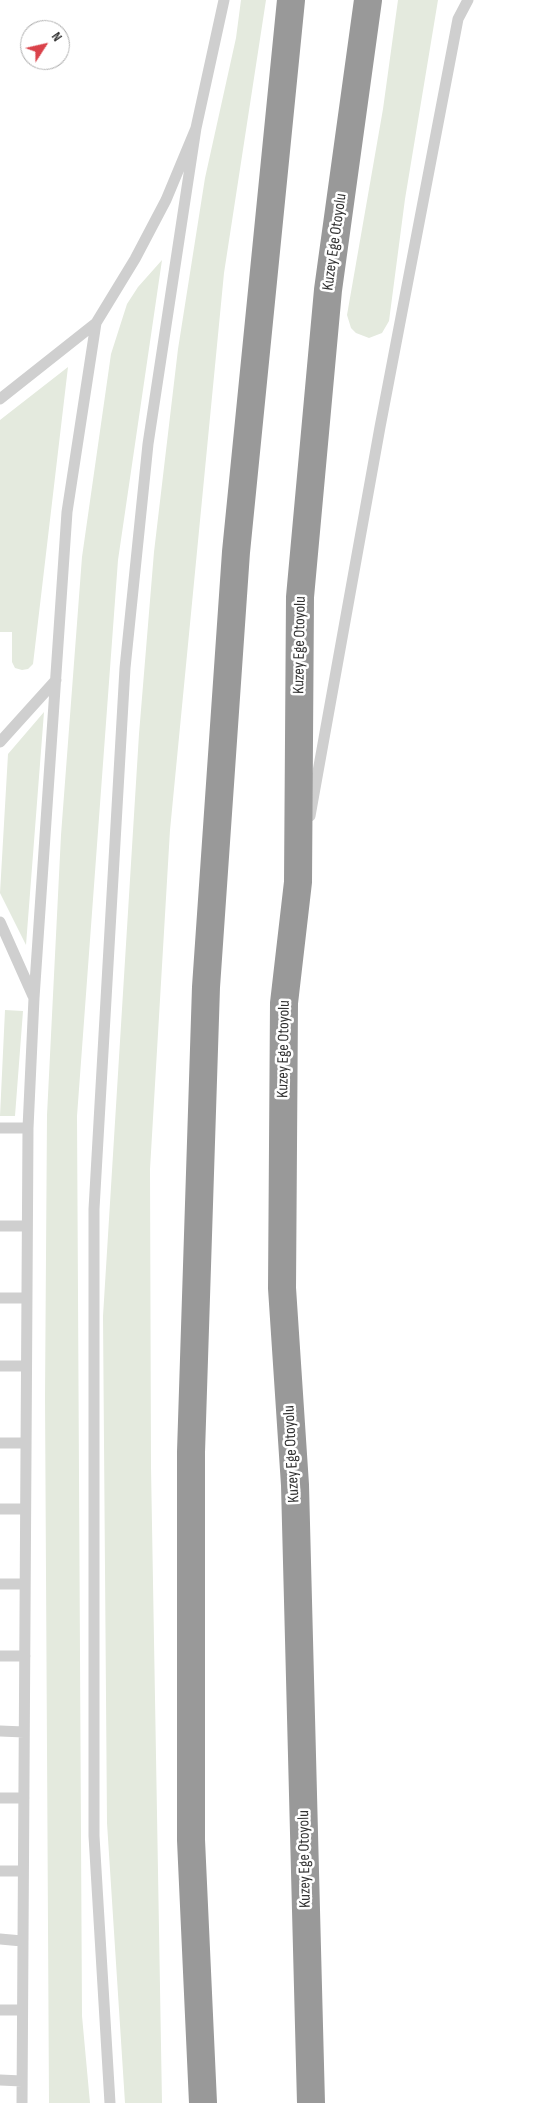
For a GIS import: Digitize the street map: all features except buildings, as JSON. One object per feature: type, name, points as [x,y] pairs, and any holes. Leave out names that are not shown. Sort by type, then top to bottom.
[{"type":"highway","points":[[203,2103],[192,1840],[191,1452],[206,987],[236,552],[291,0]]},
{"type":"highway","name":"Kuzey Ege Otoyolu","points":[[311,2103],[295,1485],[282,1288],[284,1003],[298,882],[300,597],[328,290],[368,0]]},
{"type":"lane","points":[[110,2103],[94,1836],[94,1209],[125,668],[148,444],[196,128],[224,0]]},
{"type":"lane","points":[[298,882],[380,427],[462,0]]},
{"type":"lane","points":[[458,19],[468,0]]},
{"type":"lane","points":[[0,399],[96,323],[135,259],[166,200],[196,128]]},
{"type":"lane","points":[[22,2103],[28,1128],[34,998],[67,512],[96,323]]},
{"type":"lane","points":[[0,742],[56,680]]},
{"type":"lane","points":[[0,922],[34,998]]},
{"type":"lane","points":[[0,1128],[28,1128]]},
{"type":"lane","points":[[0,1226],[27,1226]]},
{"type":"lane","points":[[0,1298],[27,1298]]},
{"type":"lane","points":[[0,1366],[26,1366]]},
{"type":"lane","points":[[0,1442],[26,1443]]},
{"type":"lane","points":[[0,1509],[26,1509]]},
{"type":"lane","points":[[0,1584],[25,1584]]},
{"type":"lane","points":[[0,1656],[24,1656]]},
{"type":"lane","points":[[0,1731],[24,1732]]},
{"type":"lane","points":[[0,1798],[24,1798]]},
{"type":"lane","points":[[0,1871],[23,1870]]},
{"type":"lane","points":[[0,1939],[22,1941]]},
{"type":"lane","points":[[0,2010],[22,2010]]},
{"type":"lane","points":[[0,2080],[22,2081]]},
{"type":"shaded area","points":[[241,0],[266,0],[224,273],[170,830],[150,1169],[151,1467],[162,2103],[125,2103],[107,1823],[103,1316],[139,734],[154,552],[178,349],[205,178],[236,38]]},
{"type":"shaded area","points":[[398,0],[438,0],[405,199],[389,321],[382,333],[369,338],[356,333],[351,328],[347,315],[383,109]]},
{"type":"shaded area","points":[[162,260],[118,560],[77,1116],[82,2016],[90,2103],[49,2103],[45,1397],[47,1115],[61,835],[82,557],[111,354],[127,304],[138,287]]},
{"type":"shaded area","points":[[68,367],[33,664],[28,669],[22,670],[15,668],[12,662],[12,632],[0,632],[0,420]]},
{"type":"shaded area","points":[[44,712],[26,945],[0,893],[8,754]]},
{"type":"shaded area","points":[[5,1010],[23,1011],[15,1116],[0,1116]]}]
